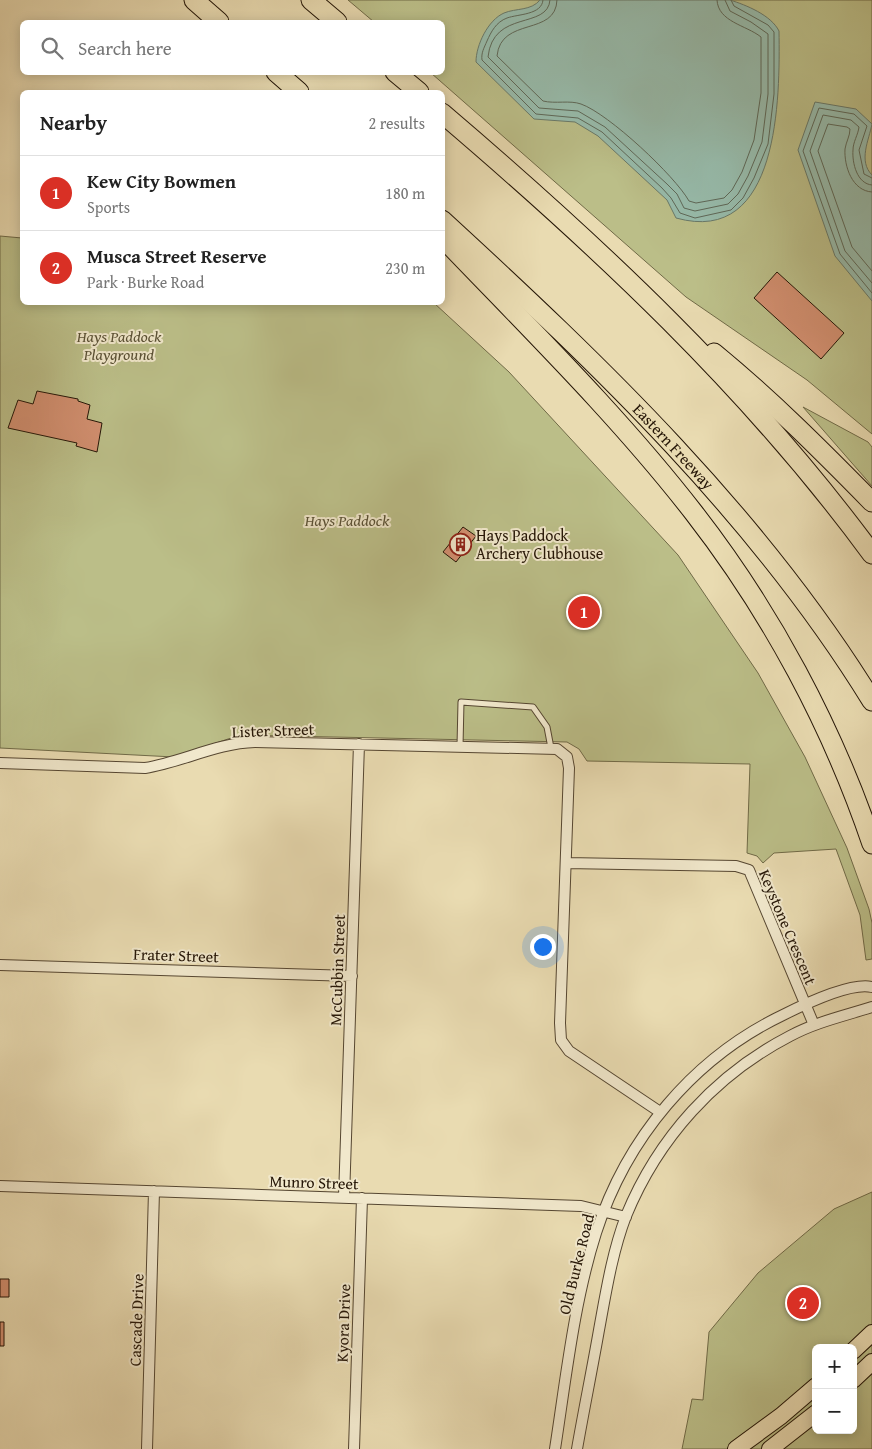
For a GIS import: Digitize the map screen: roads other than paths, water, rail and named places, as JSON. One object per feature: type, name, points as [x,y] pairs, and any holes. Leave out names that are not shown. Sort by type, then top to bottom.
[{"type":"highway","points":[[194,0],[217,20]]},
{"type":"highway","points":[[311,0],[335,20]]},
{"type":"highway","points":[[279,75],[297,90]]},
{"type":"highway","points":[[399,75],[417,90]]},
{"type":"highway","points":[[445,116],[541,199],[638,290],[697,349],[807,470],[872,554]]},
{"type":"highway","name":"Eastern Freeway","points":[[445,223],[585,355],[690,463],[792,586],[832,640],[872,701]]},
{"type":"highway","points":[[445,240],[624,430],[694,513],[721,549],[776,633],[799,676],[837,757],[872,844]]},
{"type":"highway","points":[[638,290],[746,379],[813,442],[872,502]]},
{"type":"main road","points":[[857,1347],[872,1332]]},
{"type":"main road","points":[[857,1376],[872,1362]]},
{"type":"main road","points":[[736,1449],[781,1416],[812,1389]]},
{"type":"main road","points":[[770,1449],[812,1416]]},
{"type":"street","name":"Lister Street","points":[[0,762],[145,768],[167,764],[243,742],[551,748]]},
{"type":"street","name":"McCubbin Street","points":[[344,1198],[359,744]]},
{"type":"street","points":[[551,748],[562,752],[567,757],[569,768],[561,1040],[569,1051],[660,1112]]},
{"type":"street","name":"Keystone Crescent","points":[[566,863],[736,866],[749,870],[814,1025]]},
{"type":"street","name":"Frater Street","points":[[0,965],[352,976]]},
{"type":"street","name":"Old Burke Road","points":[[555,1449],[583,1287],[592,1248],[605,1211],[634,1150],[660,1112],[715,1057],[765,1023],[804,1004],[855,988],[872,987]]},
{"type":"street","points":[[577,1449],[610,1268],[626,1217],[656,1158],[690,1112],[741,1066],[782,1040],[814,1025],[872,1007]]},
{"type":"street","name":"Munro Street","points":[[0,1186],[580,1206],[626,1217]]},
{"type":"street","name":"Cascade Drive","points":[[147,1449],[154,1191]]},
{"type":"street","name":"Kyora Drive","points":[[354,1449],[362,1198]]},
{"type":"lane","points":[[460,746],[462,702],[533,707],[547,727],[551,748]]},
{"type":"water","points":[[540,0],[730,0],[757,11],[775,25],[779,31],[779,59],[774,127],[767,160],[755,189],[736,210],[710,221],[676,218],[667,200],[598,136],[575,122],[534,119],[476,62],[478,48],[484,34],[498,16],[509,11],[528,8]]},
{"type":"water","points":[[815,102],[856,109],[872,124],[865,157],[868,169],[872,175],[872,301],[835,256],[798,150]]},
{"type":"place","name":"Hays Paddock Archery Clubhouse","points":[[460,544]]},
{"type":"place","name":"Kew City Bowmen","points":[[584,612]]},
{"type":"place","name":"Musca Street Reserve","points":[[803,1303]]},
{"type":"park label","name":"Hays Paddock Playground","points":[[119,345]]},
{"type":"park label","name":"Hays Paddock","points":[[347,520]]}]
